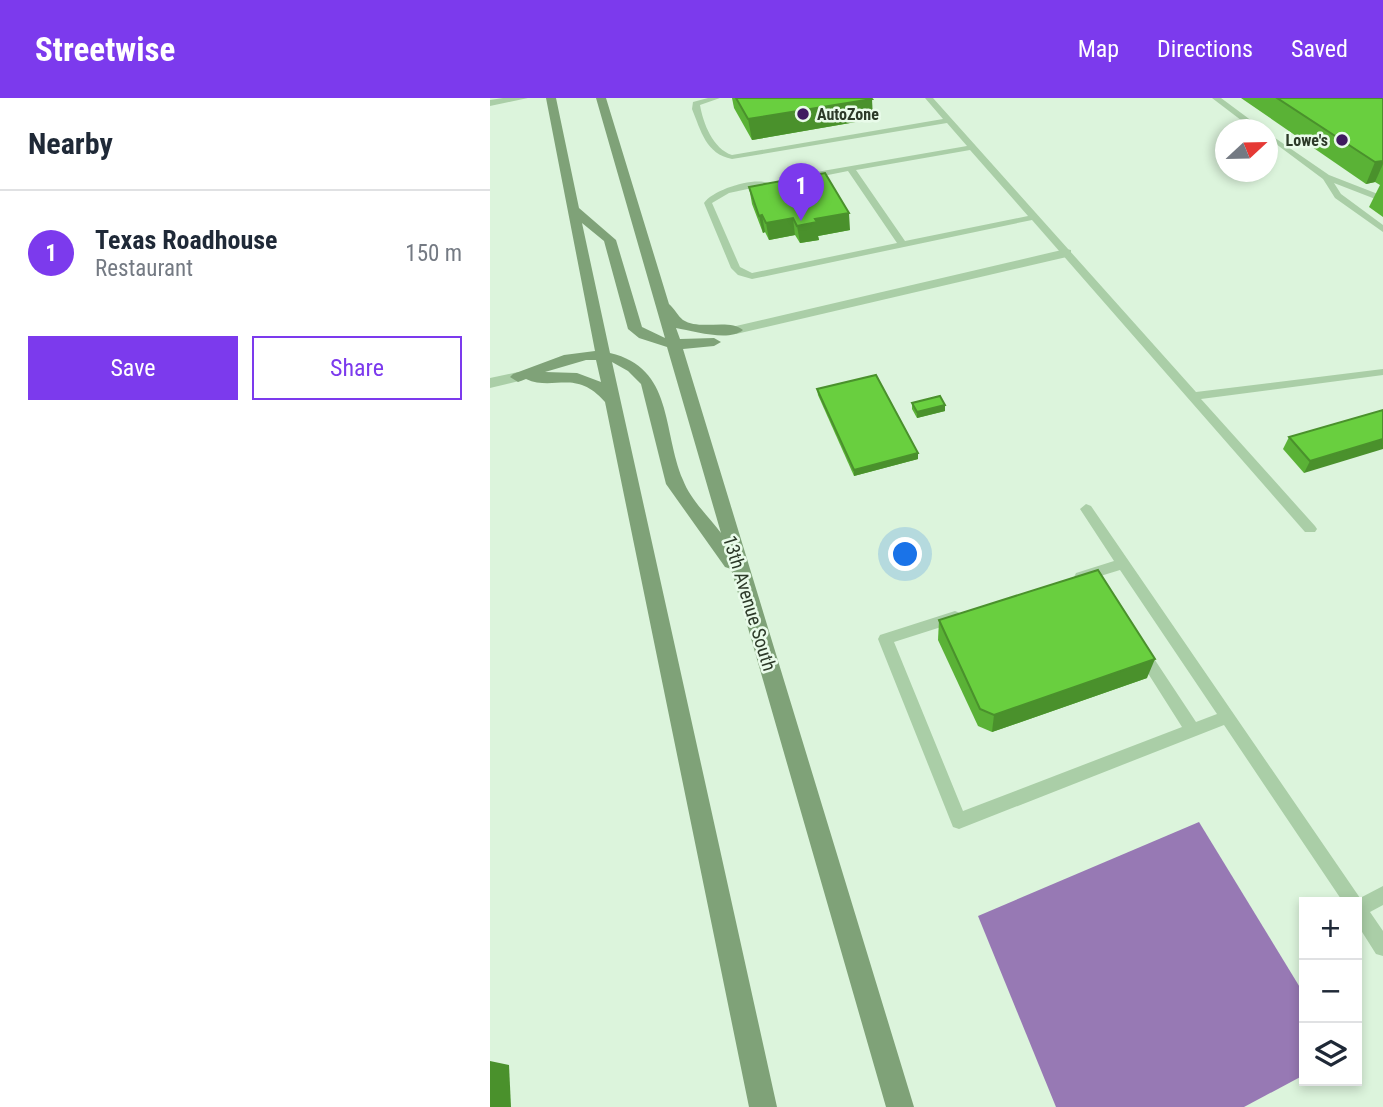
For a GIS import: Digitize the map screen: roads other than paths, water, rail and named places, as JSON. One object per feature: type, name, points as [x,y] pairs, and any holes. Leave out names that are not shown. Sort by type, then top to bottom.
[{"type":"main road","points":[[551,98],[603,356],[763,1107]]},
{"type":"main road","name":"13th Avenue South","points":[[601,98],[900,1107]]},
{"type":"main road","points":[[574,210],[610,240],[635,328],[645,336],[686,346],[714,342]]},
{"type":"main road","points":[[572,356],[587,333],[591,293]]},
{"type":"main road","points":[[663,303],[679,324],[710,330],[736,330]]},
{"type":"main road","points":[[686,389],[691,368],[701,352],[736,330]]},
{"type":"main road","points":[[518,377],[572,356],[603,356],[622,360],[639,370],[648,382],[675,484],[741,575]]},
{"type":"main road","points":[[518,377],[584,378],[597,385],[613,402]]},
{"type":"street","points":[[490,103],[523,98]]},
{"type":"street","points":[[736,330],[1066,253]]},
{"type":"street","points":[[490,383],[518,377]]},
{"type":"lane","points":[[716,98],[696,104],[696,108],[716,150],[722,156],[732,157],[948,120]]},
{"type":"lane","points":[[929,98],[1310,529]]},
{"type":"lane","points":[[1216,98],[1245,119]]},
{"type":"lane","points":[[1278,142],[1326,177],[1383,200]]},
{"type":"lane","points":[[800,178],[972,147]]},
{"type":"lane","points":[[851,169],[903,245]]},
{"type":"lane","points":[[1326,177],[1338,196],[1383,229]]},
{"type":"lane","points":[[774,183],[721,193],[711,197],[708,203],[736,268],[741,273],[765,275],[1034,217]]},
{"type":"lane","points":[[1194,397],[1383,372]]},
{"type":"lane","points":[[1086,509],[1350,897]]},
{"type":"lane","points":[[1066,582],[1095,580],[1123,564]]},
{"type":"lane","points":[[975,610],[885,639],[959,821],[1227,717]]},
{"type":"lane","points":[[1135,641],[1192,730]]},
{"type":"lane","points":[[1362,906],[1383,895]]},
{"type":"lane","points":[[1362,916],[1383,947]]},
{"type":"place","name":"AutoZone","points":[[803,114]]},
{"type":"place","name":"Lowe's","points":[[1342,140]]},
{"type":"place","name":"Texas Roadhouse","points":[[801,221]]}]
